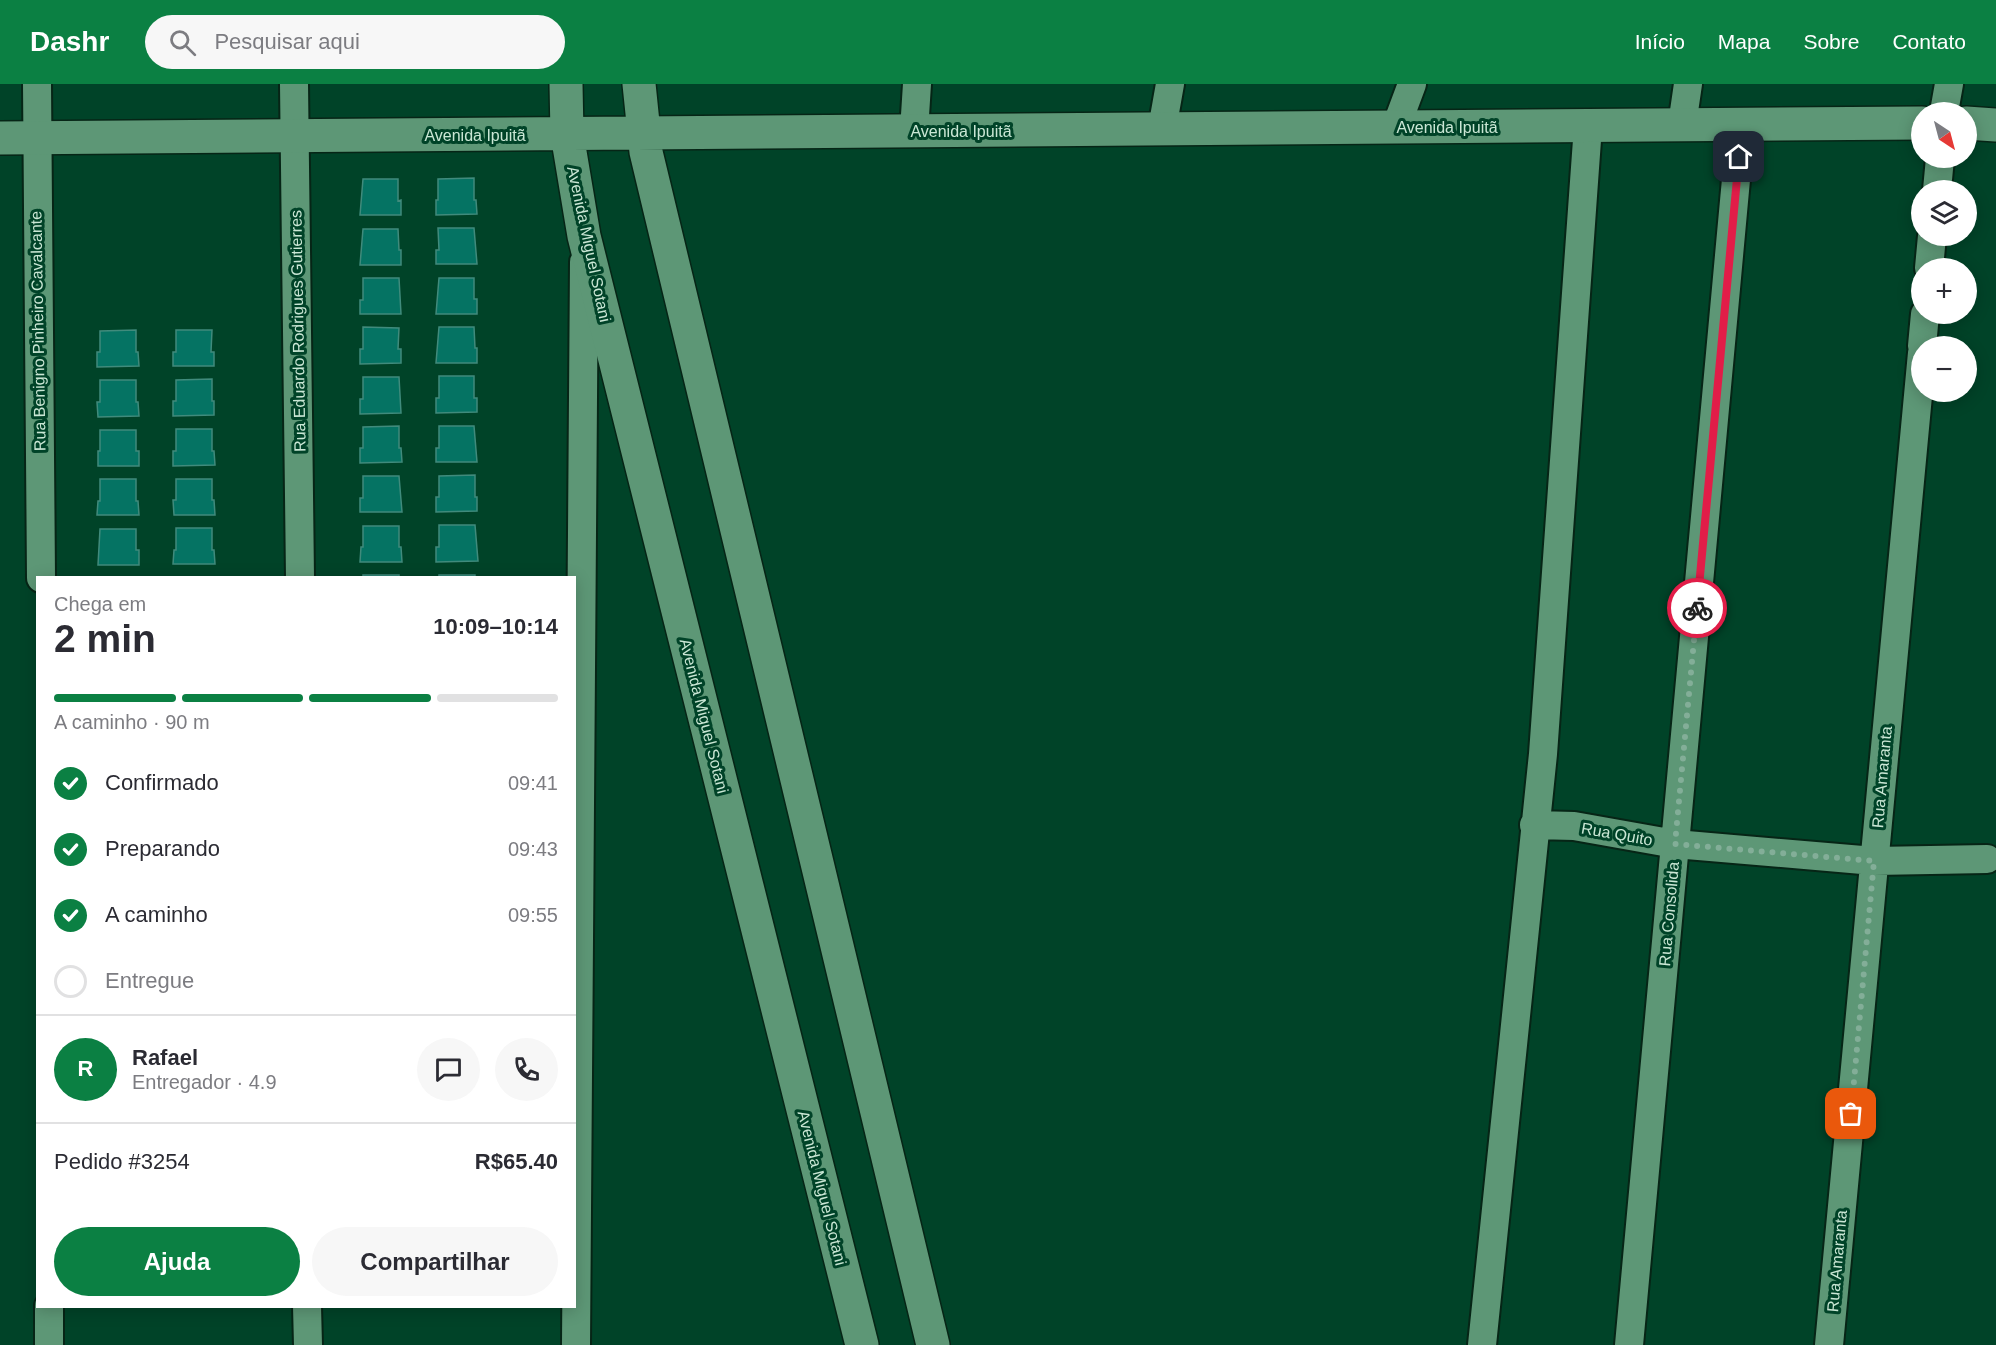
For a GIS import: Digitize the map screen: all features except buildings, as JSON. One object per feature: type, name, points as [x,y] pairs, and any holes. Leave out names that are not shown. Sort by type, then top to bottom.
[{"type":"street","name":"Rua Benigno Pinheiro Cavalcante","points":[[37,84],[41,576]]},
{"type":"street","name":"Rua Eduardo Rodrigues Gutierres","points":[[294,84],[300,576]]},
{"type":"street","name":"Avenida Miguel Sotani","points":[[566,84],[567,134],[584,236],[862,1345]]},
{"type":"street","points":[[639,84],[643,133],[649,164],[933,1345]]},
{"type":"street","points":[[914,131],[917,84]]},
{"type":"street","points":[[1162,129],[1170,84]]},
{"type":"street","points":[[1396,127],[1412,84]]},
{"type":"street","points":[[1682,125],[1688,84]]},
{"type":"street","points":[[1946,102],[1949,84]]},
{"type":"street","name":"Avenida Ipuitã","points":[[0,138],[1911,123]]},
{"type":"street","points":[[1977,123],[1996,124]]},
{"type":"street","name":"Rua Consolida","points":[[1629,1345],[1741,124]]},
{"type":"street","points":[[1482,1345],[1543,754],[1588,126]]},
{"type":"street","points":[[576,1345],[584,236]]},
{"type":"street","name":"Rua Amaranta","points":[[1829,1345],[1917,402]]},
{"type":"street","name":"Rua Quito","points":[[1534,825],[1574,826],[1675,844],[1874,861],[1987,859]]},
{"type":"street","points":[[49,1308],[49,1345]]},
{"type":"street","points":[[307,1308],[308,1345]]},
{"type":"way so far","points":[[1697,608],[1675,844],[1874,861],[1851,1114]]},
{"type":"route","points":[[1697,608],[1739,157]]}]
